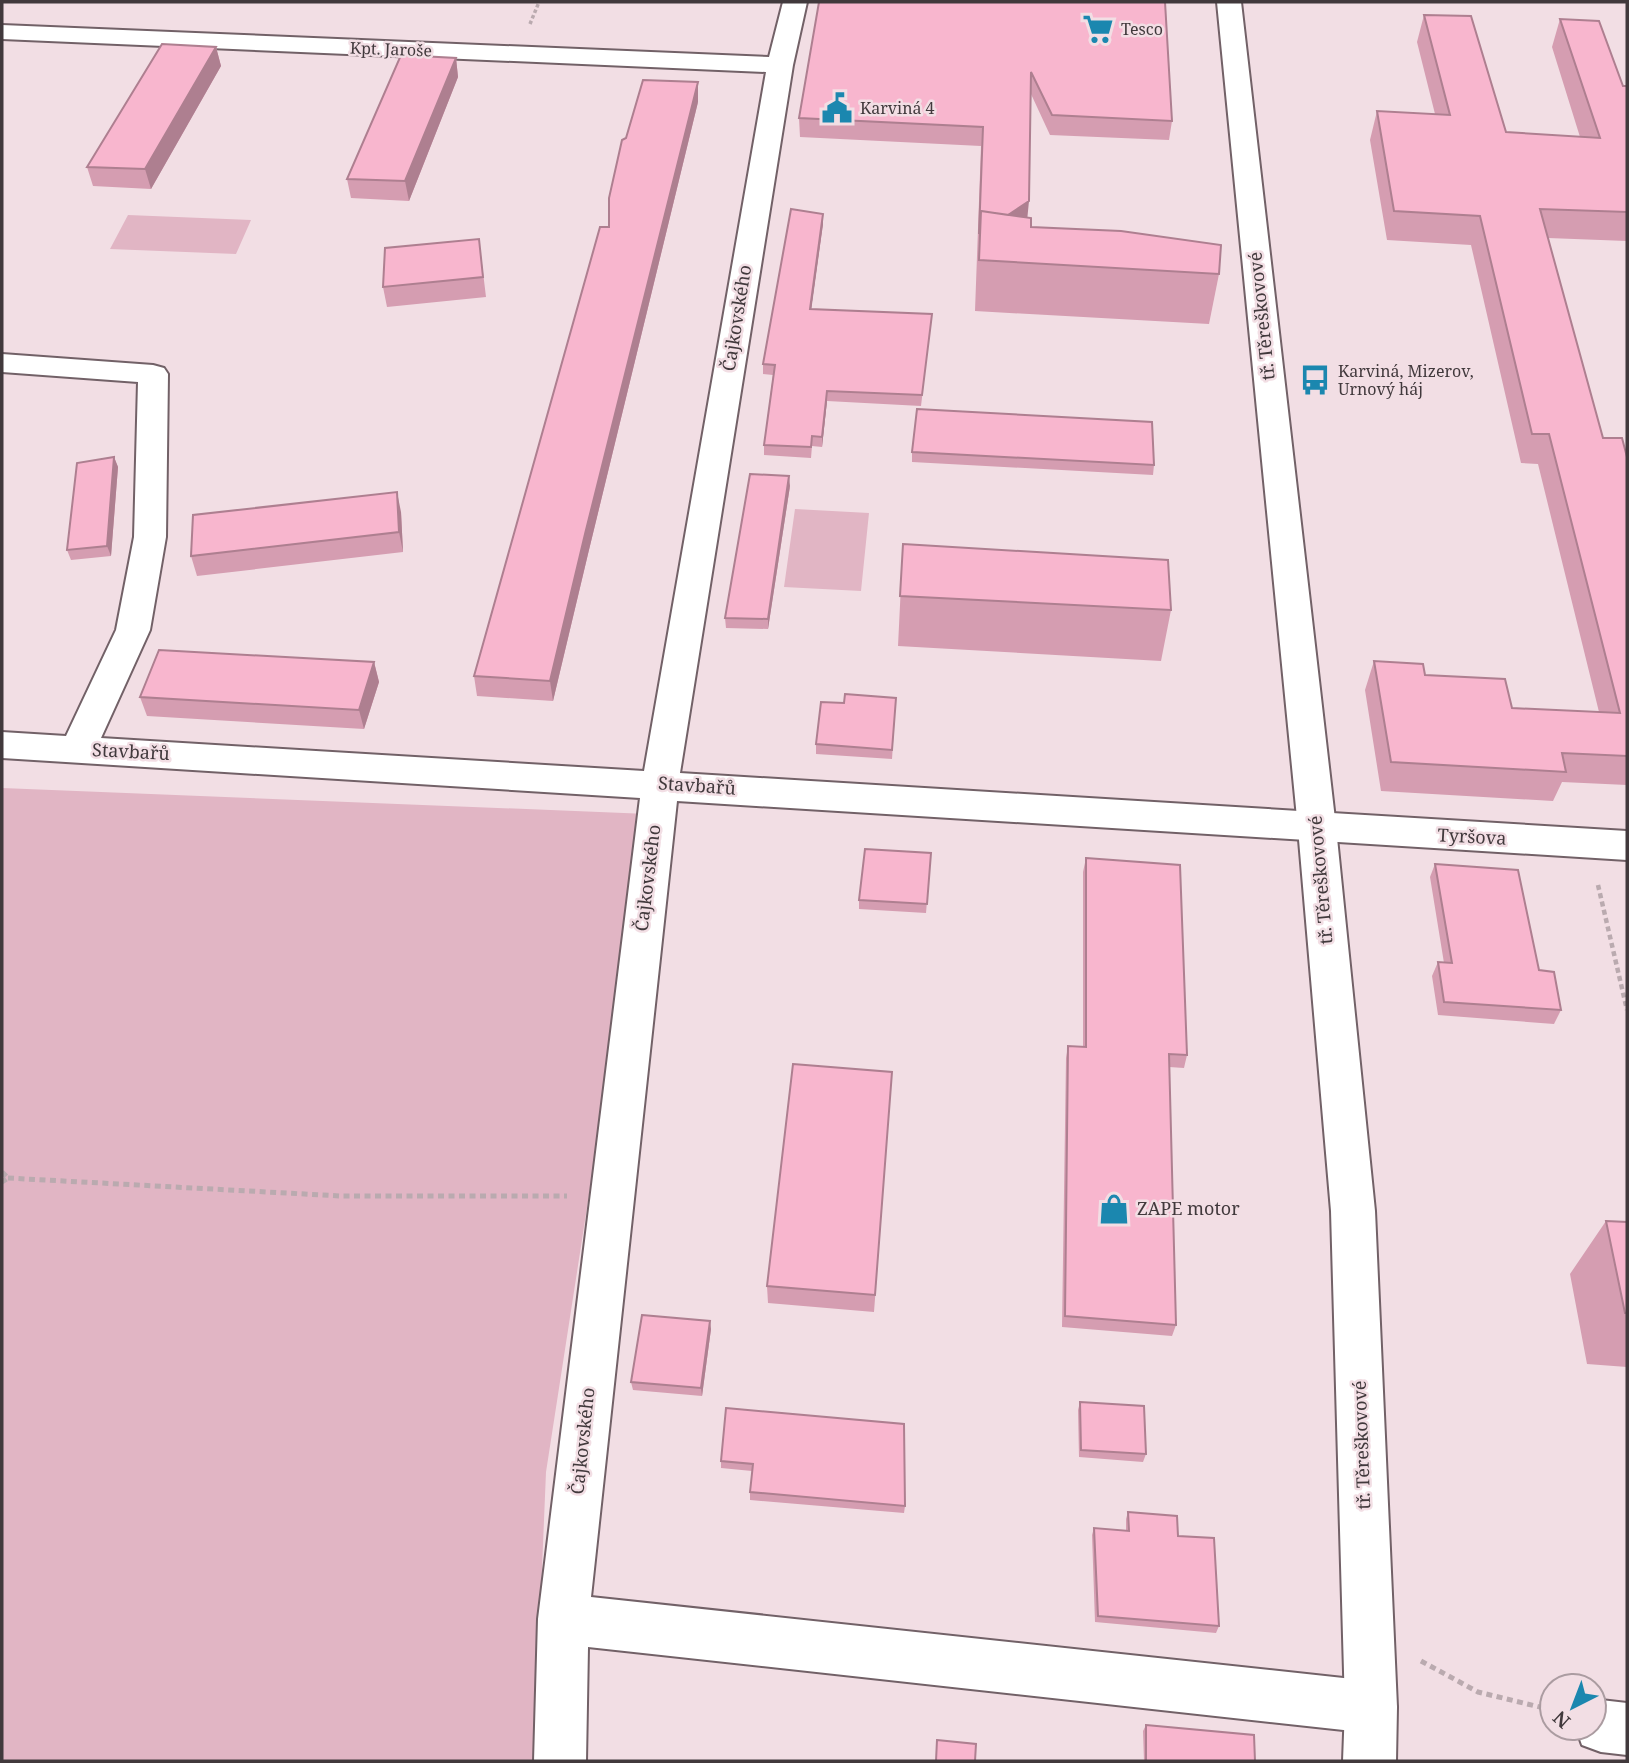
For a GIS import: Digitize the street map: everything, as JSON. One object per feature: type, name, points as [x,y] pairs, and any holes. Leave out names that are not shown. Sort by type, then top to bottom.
[{"type":"street","name":"Čajkovského","points":[[560,1761],[563,1619],[660,783],[780,65],[795,2]]},
{"type":"street","name":"tř. Těreškovové","points":[[1229,2],[1317,828],[1353,1221],[1371,1707],[1370,1761]]},
{"type":"street","name":"Kpt. Jaroše","points":[[2,32],[780,65]]},
{"type":"street","name":"Stavbařů","points":[[2,363],[153,374],[150,537],[133,629],[78,749]]},
{"type":"street","name":"Stavbařů","points":[[2,745],[660,783],[1317,828]]},
{"type":"street","name":"Tyršova","points":[[1317,828],[1627,846]]},
{"type":"street","points":[[563,1619],[1371,1707]]},
{"type":"path","points":[[1588,844],[1627,1010]]},
{"type":"path","points":[[2,1172],[5,1180],[341,1196],[610,1196]]},
{"type":"path","points":[[1369,1647],[1420,1661],[1478,1692],[1538,1707]]},
{"type":"shaded area","points":[[128,215],[251,220],[236,254],[110,249]]},
{"type":"shaded area","points":[[795,509],[869,513],[861,591],[784,587]]},
{"type":"shaded area","points":[[2,788],[648,814],[546,1472],[534,1761],[2,1761]]},
{"type":"building","points":[[819,2],[1165,2],[1172,121],[1052,115],[1031,72],[1029,201],[1008,215],[981,211],[979,234],[983,127],[799,118]]},
{"type":"building","points":[[1424,15],[1471,16],[1506,132],[1600,138],[1560,19],[1599,21],[1623,86],[1627,86],[1627,212],[1540,209],[1603,438],[1622,438],[1627,457],[1627,756],[1562,753],[1566,772],[1391,762],[1374,661],[1423,664],[1425,675],[1505,679],[1512,708],[1620,713],[1549,434],[1532,434],[1480,216],[1394,211],[1377,111],[1450,115]]},
{"type":"building","points":[[162,44],[216,47],[145,169],[87,167]]},
{"type":"building","points":[[401,55],[456,58],[405,181],[347,179]]},
{"type":"building","points":[[643,80],[698,82],[550,681],[474,676],[600,227],[609,227],[609,198],[622,140],[626,138]]},
{"type":"building","points":[[791,209],[823,214],[810,309],[932,314],[922,395],[827,391],[822,437],[812,436],[811,447],[764,445],[775,365],[763,364]]},
{"type":"building","points":[[981,211],[1031,218],[1031,227],[1121,231],[1221,245],[1219,274],[979,260]]},
{"type":"building","points":[[479,239],[483,277],[383,287],[385,248]]},
{"type":"building","points":[[917,409],[1152,422],[1154,465],[912,452]]},
{"type":"building","points":[[114,457],[107,546],[67,550],[77,463]]},
{"type":"building","points":[[750,474],[789,476],[768,619],[725,618]]},
{"type":"building","points":[[397,492],[399,532],[191,556],[193,515]]},
{"type":"building","points":[[903,544],[1168,560],[1171,610],[900,596]]},
{"type":"building","points":[[159,650],[374,662],[359,710],[140,697]]},
{"type":"building","points":[[845,694],[896,698],[892,750],[816,744],[821,702],[844,703]]},
{"type":"building","points":[[865,849],[931,853],[927,904],[859,900]]},
{"type":"building","points":[[1086,858],[1180,865],[1187,1055],[1169,1054],[1176,1325],[1065,1316],[1068,1046],[1086,1047]]},
{"type":"building","points":[[1435,864],[1518,870],[1539,970],[1554,972],[1561,1010],[1444,1002],[1438,962],[1452,963]]},
{"type":"building","points":[[793,1064],[892,1072],[875,1295],[767,1286]]},
{"type":"building","points":[[1606,1221],[1627,1222],[1627,1313],[1625,1313]]},
{"type":"building","points":[[642,1315],[710,1321],[701,1388],[631,1382]]},
{"type":"building","points":[[1080,1402],[1144,1406],[1146,1454],[1081,1450]]},
{"type":"building","points":[[726,1408],[904,1424],[905,1506],[750,1492],[753,1464],[721,1461]]},
{"type":"building","points":[[1128,1512],[1177,1516],[1178,1536],[1214,1538],[1219,1626],[1098,1616],[1094,1528],[1129,1531]]},
{"type":"building","points":[[1146,1725],[1254,1735],[1255,1761],[1146,1761]]},
{"type":"building","points":[[937,1740],[976,1744],[975,1761],[936,1761]]},
{"type":"place","name":"Tesco","points":[[1098,29]]},
{"type":"place","name":"Karviná 4","points":[[837,108]]},
{"type":"place","name":"Karviná, Mizerov, Urnový háj","points":[[1315,380]]},
{"type":"place","name":"ZAPE motor","points":[[1114,1209]]}]
